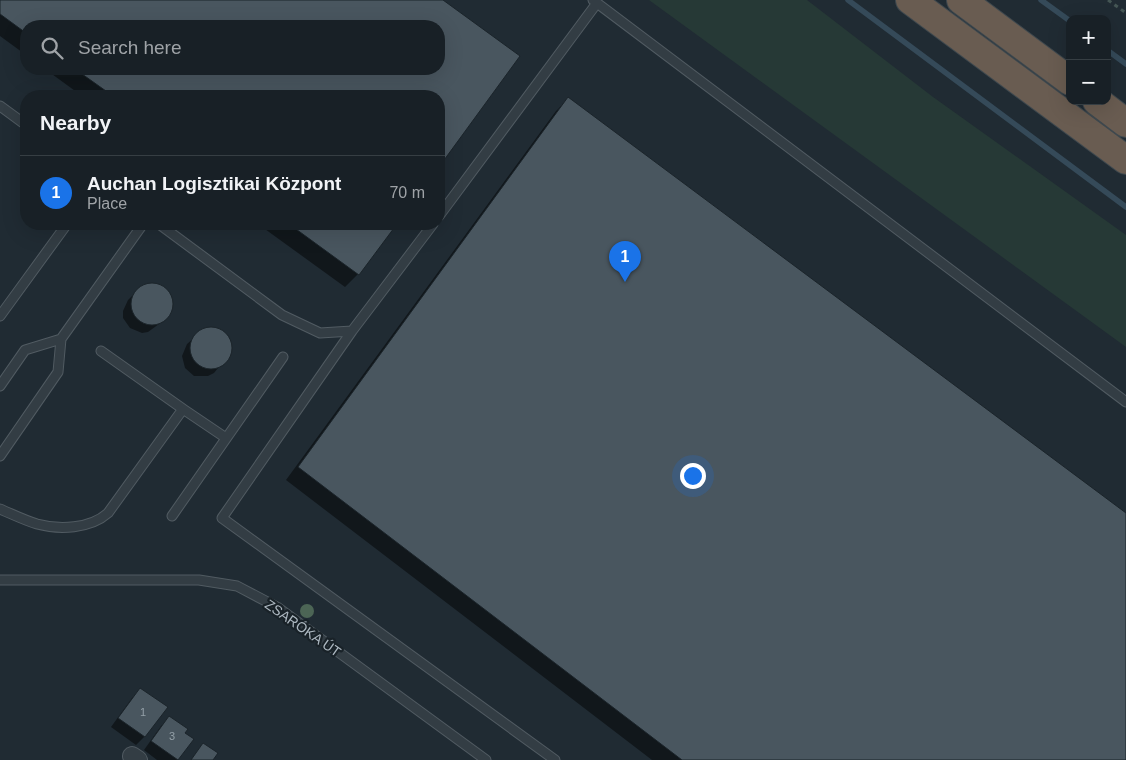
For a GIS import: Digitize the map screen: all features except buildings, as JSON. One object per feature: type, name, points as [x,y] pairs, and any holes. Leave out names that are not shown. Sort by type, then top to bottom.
[{"type":"highway","points":[[910,0],[1126,160]]},
{"type":"highway","points":[[961,0],[1066,78]]},
{"type":"highway","points":[[1102,105],[1126,123]]},
{"type":"lane","points":[[445,208],[595,2],[1126,402]]},
{"type":"lane","points":[[0,106],[20,121]]},
{"type":"lane","points":[[0,316],[63,230]]},
{"type":"lane","points":[[0,456],[58,372],[61,339],[139,230]]},
{"type":"lane","points":[[167,230],[282,314],[320,333],[352,331]]},
{"type":"lane","points":[[428,230],[352,331],[222,518],[555,760]]},
{"type":"lane","points":[[0,386],[25,350],[61,339]]},
{"type":"lane","points":[[101,351],[226,438]]},
{"type":"lane","points":[[172,516],[283,357]]},
{"type":"lane","points":[[0,509],[36,524],[53,526],[72,527],[100,520],[108,514],[183,409]]},
{"type":"lane","name":"ZSARÓKA ÚT","points":[[0,580],[199,580],[237,586],[277,607],[486,760]]},
{"type":"path","points":[[1108,0],[1126,13]]},
{"type":"green space","points":[[649,0],[807,0],[933,97],[1126,235],[1126,347]]},
{"type":"waterway","points":[[848,0],[1126,207]]},
{"type":"waterway","points":[[1041,0],[1066,18]]},
{"type":"waterway","points":[[1111,53],[1126,64]]},
{"type":"place","name":"Auchan Logisztikai Központ","points":[[625,282]]}]
